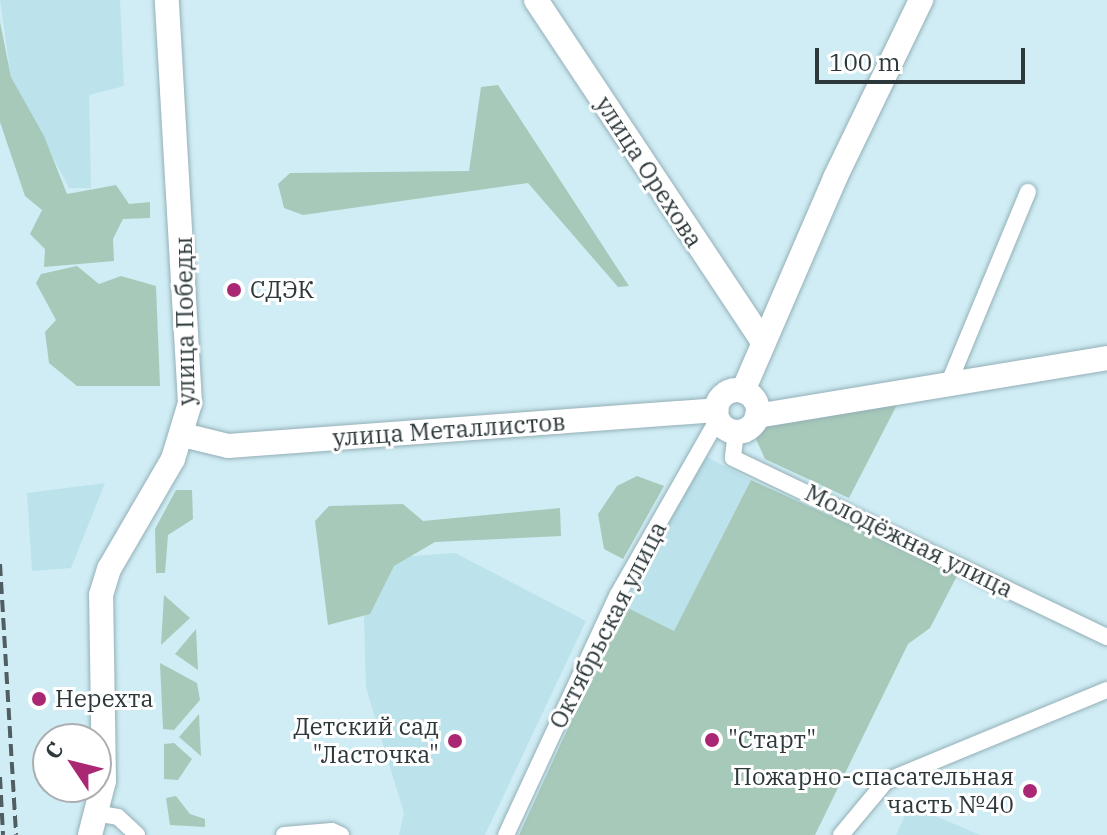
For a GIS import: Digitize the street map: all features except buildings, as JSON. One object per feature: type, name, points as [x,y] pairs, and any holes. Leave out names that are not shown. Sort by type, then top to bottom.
[{"type":"street","name":"улица Победы","points":[[92,824],[104,781],[101,595],[109,569],[183,435],[190,403],[185,245],[167,0]]},
{"type":"street","name":"улица Орехова","points":[[536,0],[763,342]]},
{"type":"street","points":[[743,391],[921,0]]},
{"type":"street","points":[[948,385],[1028,192]]},
{"type":"street","points":[[757,416],[1107,358]]},
{"type":"street","points":[[743,391],[757,404],[757,416],[749,428],[724,420],[726,394],[743,391]]},
{"type":"street","name":"улица Металлистов","points":[[183,435],[228,446],[724,420]]},
{"type":"street","name":"Молодёжная улица","points":[[724,420],[733,458],[1107,637]]},
{"type":"street","name":"Октябрьская улица","points":[[506,835],[617,596],[724,420]]},
{"type":"street","points":[[841,835],[886,781],[1107,690]]},
{"type":"street","points":[[92,824],[118,817],[137,835]]},
{"type":"street","points":[[284,835],[332,831],[341,835]]},
{"type":"shaded area","points":[[0,0],[120,0],[124,86],[89,95],[91,188],[69,188],[11,77]]},
{"type":"shaded area","points":[[701,454],[751,480],[674,631],[624,606]]},
{"type":"shaded area","points":[[105,483],[71,568],[32,571],[27,493]]},
{"type":"shaded area","name":"Детский сад \"Ласточка\"","points":[[397,550],[412,556],[455,553],[586,621],[485,835],[399,835],[404,813],[366,688],[363,587]]},
{"type":"shaded area","points":[[910,805],[980,835],[896,835]]},
{"type":"green space","points":[[0,22],[11,77],[44,136],[67,194],[116,185],[129,204],[150,202],[150,218],[123,219],[113,239],[114,261],[44,267],[45,249],[30,234],[42,210],[25,196],[0,122]]},
{"type":"green space","points":[[498,85],[629,286],[618,287],[528,183],[303,215],[284,208],[278,184],[290,173],[469,171],[481,87]]},
{"type":"green space","points":[[77,266],[99,284],[121,276],[156,286],[160,386],[77,386],[49,363],[45,332],[56,320],[36,283],[41,274]]},
{"type":"green space","points":[[902,395],[849,498],[765,459],[756,439],[768,417]]},
{"type":"green space","points":[[637,476],[664,486],[623,559],[604,549],[598,514],[617,486]]},
{"type":"green space","name":"\"Старт\"","points":[[751,480],[958,574],[930,628],[908,644],[815,835],[519,835],[624,606],[674,631]]},
{"type":"green space","points":[[176,490],[192,490],[193,519],[168,535],[165,573],[156,573],[155,529]]},
{"type":"green space","points":[[403,504],[423,521],[560,508],[561,536],[435,542],[394,566],[370,614],[328,625],[315,521],[329,506]]},
{"type":"green space","points":[[164,595],[190,618],[161,645]]},
{"type":"green space","points":[[196,629],[198,670],[175,654]]},
{"type":"green space","points":[[160,663],[197,683],[200,700],[174,730],[163,729]]},
{"type":"green space","points":[[199,714],[201,756],[179,737]]},
{"type":"green space","points":[[174,743],[192,759],[178,780],[164,779],[164,744]]},
{"type":"green space","points":[[176,796],[190,814],[205,819],[205,827],[170,825],[166,798]]},
{"type":"railway","points":[[0,564],[16,835]]},
{"type":"railway","points":[[0,777],[3,835]]},
{"type":"place","name":"СДЭК","points":[[234,290]]},
{"type":"place","name":"Нерехта","points":[[39,699]]},
{"type":"place","name":"\"Старт\"","points":[[712,740]]},
{"type":"place","name":"Детский сад \"Ласточка\"","points":[[455,741]]},
{"type":"place","name":"Пожарно-спасательная часть №40","points":[[1030,791]]}]
